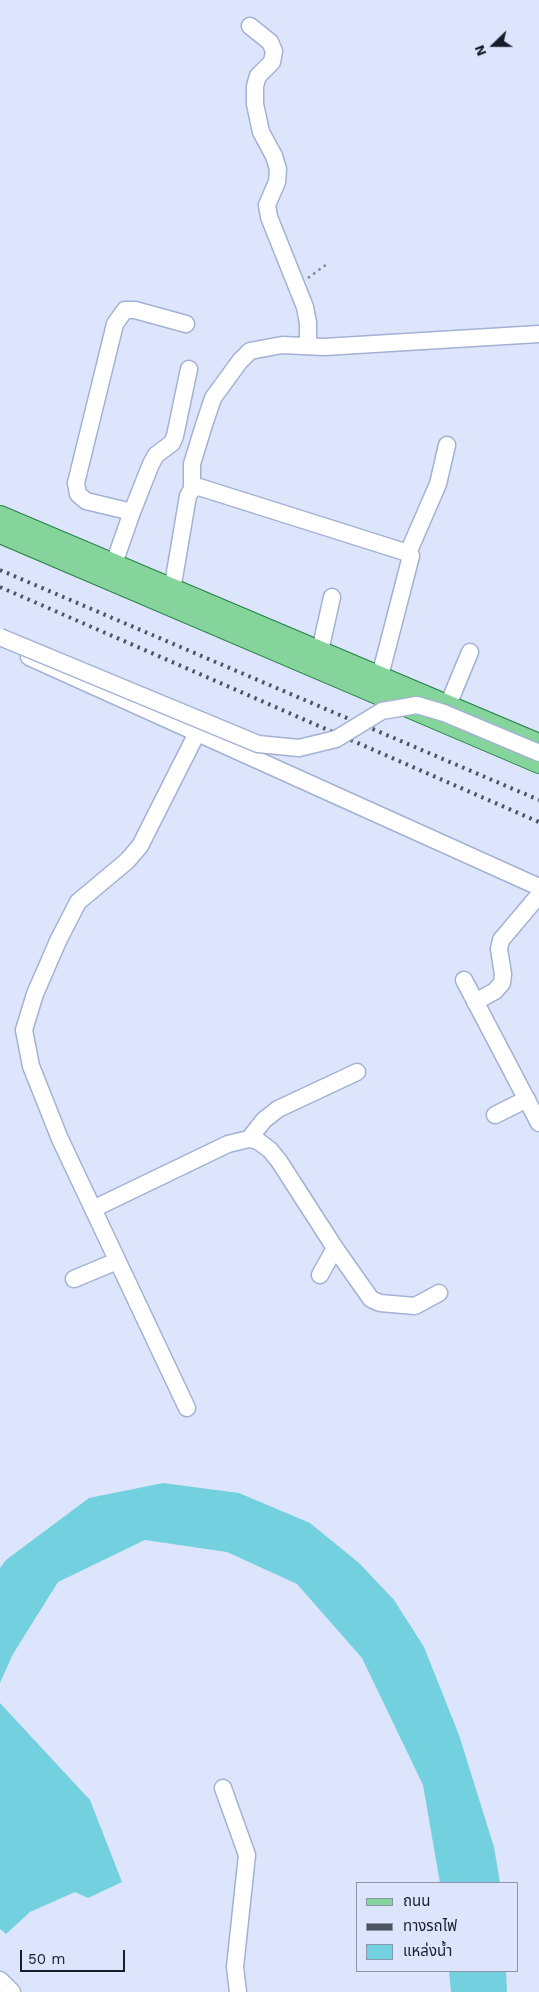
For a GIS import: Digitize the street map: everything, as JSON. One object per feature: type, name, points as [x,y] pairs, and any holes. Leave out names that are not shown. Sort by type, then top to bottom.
[{"type":"main road","points":[[0,516],[112,572],[539,763]]},
{"type":"main road","points":[[0,533],[112,572],[172,590],[539,744]]},
{"type":"street","points":[[250,26],[270,42],[274,51],[272,62],[258,76],[255,86],[255,104],[261,132],[274,156],[278,169],[277,182],[267,205],[269,217],[296,286],[308,323],[308,346]]},
{"type":"street","points":[[132,512],[86,501],[78,494],[76,484],[115,324],[126,310],[135,310],[186,324]]},
{"type":"street","points":[[172,590],[188,496],[192,489],[192,464],[213,398],[240,361],[250,351],[282,345],[308,346],[539,334]]},
{"type":"street","points":[[112,572],[132,512],[156,455],[172,443],[175,436],[189,369]]},
{"type":"street","points":[[408,553],[438,484],[446,445]]},
{"type":"street","points":[[192,489],[199,488],[408,553],[411,556],[380,676]]},
{"type":"street","points":[[320,651],[332,596]]},
{"type":"street","points":[[0,638],[258,744],[300,748],[336,739],[382,711],[417,705],[444,712],[539,753]]},
{"type":"street","points":[[0,644],[539,887]]},
{"type":"street","points":[[448,705],[470,652]]},
{"type":"street","points":[[187,1408],[60,1139],[31,1066],[24,1030],[35,994],[58,941],[78,902],[127,861],[140,846],[197,733]]},
{"type":"street","points":[[475,1002],[495,991],[502,983],[504,974],[499,949],[501,940],[539,895]]},
{"type":"street","points":[[464,980],[539,1123]]},
{"type":"street","points":[[249,1139],[264,1120],[278,1109],[356,1072]]},
{"type":"street","points":[[495,1115],[527,1099]]},
{"type":"street","points":[[93,1209],[228,1144],[249,1139],[258,1141],[270,1150],[279,1161],[370,1299],[380,1303],[415,1306],[439,1294]]},
{"type":"street","points":[[320,1275],[335,1248]]},
{"type":"street","points":[[74,1279],[116,1261]]},
{"type":"street","points":[[223,1788],[248,1855],[235,1967],[238,1992]]},
{"type":"street","points":[[0,1980],[12,1992]]},
{"type":"path","points":[[296,286],[327,264]]},
{"type":"water","points":[[163,1483],[239,1493],[310,1523],[359,1563],[394,1600],[424,1647],[459,1735],[494,1847],[500,1882],[440,1882],[423,1785],[362,1658],[297,1584],[227,1552],[145,1540],[58,1582],[13,1654],[0,1683],[0,1568],[6,1560],[89,1498]]},
{"type":"water","points":[[0,1703],[90,1800],[122,1882],[88,1898],[75,1892],[30,1912],[6,1934],[0,1929]]},
{"type":"water","points":[[449,1972],[506,1972],[507,1992],[451,1992]]},
{"type":"railway","points":[[0,570],[539,800]]},
{"type":"railway","points":[[0,587],[539,822]]}]
